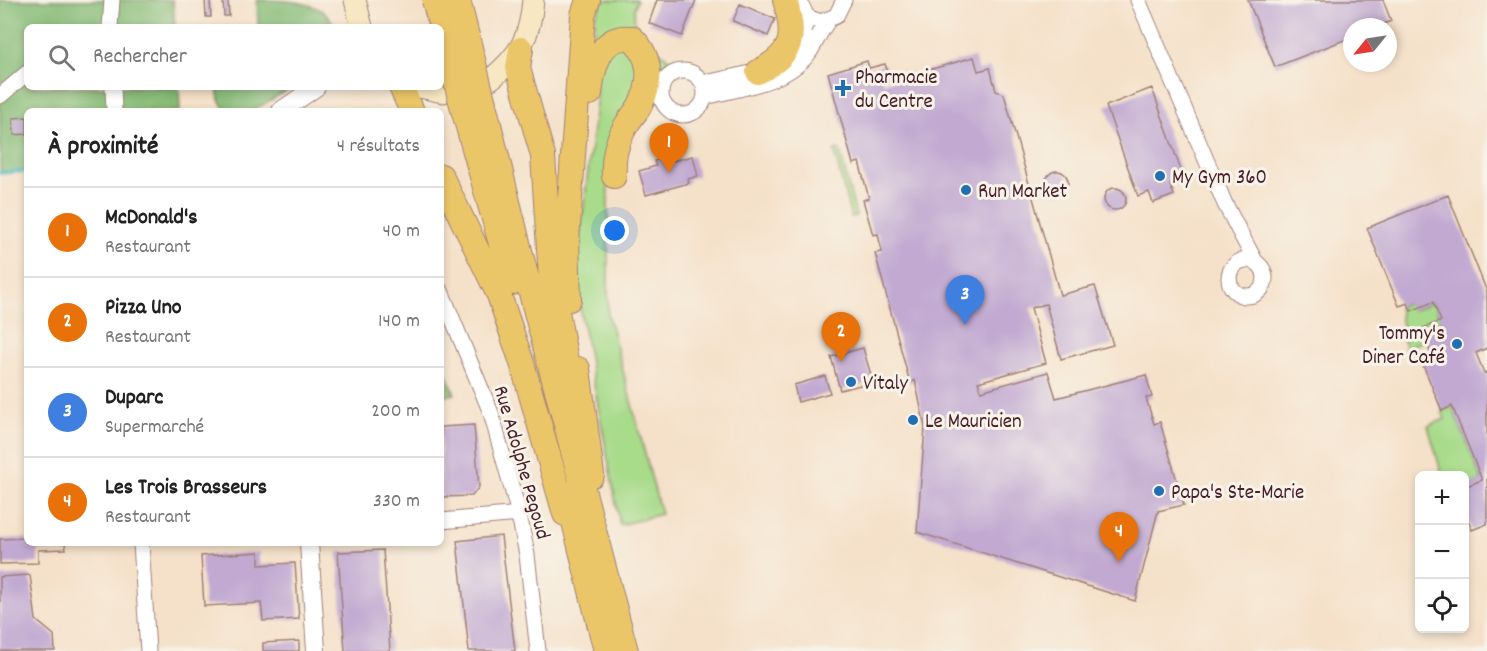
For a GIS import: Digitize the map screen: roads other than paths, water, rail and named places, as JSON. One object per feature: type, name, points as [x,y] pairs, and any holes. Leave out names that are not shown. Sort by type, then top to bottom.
[{"type":"highway","points":[[434,0],[443,24]]},
{"type":"highway","points":[[458,0],[474,106],[606,651]]},
{"type":"highway","points":[[588,0],[581,34],[575,150],[567,240],[567,286],[593,477]]},
{"type":"highway","points":[[758,72],[783,57],[789,47],[792,36],[785,0]]},
{"type":"highway","points":[[444,26],[474,106],[523,263],[626,651]]},
{"type":"highway","points":[[575,150],[587,112],[593,72],[606,44],[615,39],[632,38],[646,54],[649,67],[647,85],[640,105],[623,129],[614,152],[614,177]]},
{"type":"highway","points":[[521,49],[518,68],[543,156],[554,297],[575,410],[609,541],[610,594]]},
{"type":"highway","points":[[402,90],[411,108]]},
{"type":"highway","points":[[444,182],[499,295],[522,363],[566,518],[586,573]]},
{"type":"main road","points":[[491,79],[521,49],[531,20],[534,0]]},
{"type":"main road","points":[[434,90],[443,92]]},
{"type":"street","points":[[108,24],[112,0]]},
{"type":"street","points":[[702,81],[758,72],[780,65],[798,51],[807,17],[799,0]]},
{"type":"street","points":[[705,97],[771,79],[792,68],[808,54],[828,21],[843,5],[856,0]]},
{"type":"street","points":[[1138,0],[1225,204],[1255,261],[1262,267],[1265,283],[1260,292],[1249,296],[1238,294],[1231,287],[1229,274],[1233,266],[1234,239],[1225,204]]},
{"type":"street","points":[[807,17],[821,22],[828,21]]},
{"type":"street","points":[[686,70],[696,74],[702,81],[705,97],[698,110],[688,115],[669,111],[661,97],[661,86],[666,77],[676,71],[686,70]]},
{"type":"street","points":[[0,96],[24,76]]},
{"type":"street","points":[[113,90],[114,108]]},
{"type":"street","points":[[284,108],[312,90]]},
{"type":"street","points":[[1233,266],[1243,260],[1255,261]]},
{"type":"street","name":"Rue Adolphe Pegoud","points":[[444,298],[491,413],[519,514],[527,555],[538,651]]},
{"type":"street","points":[[444,521],[519,514]]},
{"type":"street","points":[[141,546],[148,651]]},
{"type":"street","points":[[144,579],[150,546]]},
{"type":"street","points":[[309,546],[316,651]]},
{"type":"waterway","points":[[0,173],[24,171]]},
{"type":"place","name":"Pharmacie du Centre","points":[[843,88]]},
{"type":"place","name":"McDonald's","points":[[669,173]]},
{"type":"place","name":"My Gym 360","points":[[1160,176]]},
{"type":"place","name":"Run Market","points":[[966,190]]},
{"type":"place","name":"Duparc","points":[[965,325]]},
{"type":"place","name":"Tommy's Diner Café","points":[[1457,344]]},
{"type":"place","name":"Pizza Uno","points":[[841,362]]},
{"type":"place","name":"Vitaly","points":[[851,382]]},
{"type":"place","name":"Le Mauricien","points":[[913,420]]},
{"type":"place","name":"Papa's Ste-Marie","points":[[1159,491]]},
{"type":"place","name":"Les Trois Brasseurs","points":[[1119,562]]}]
